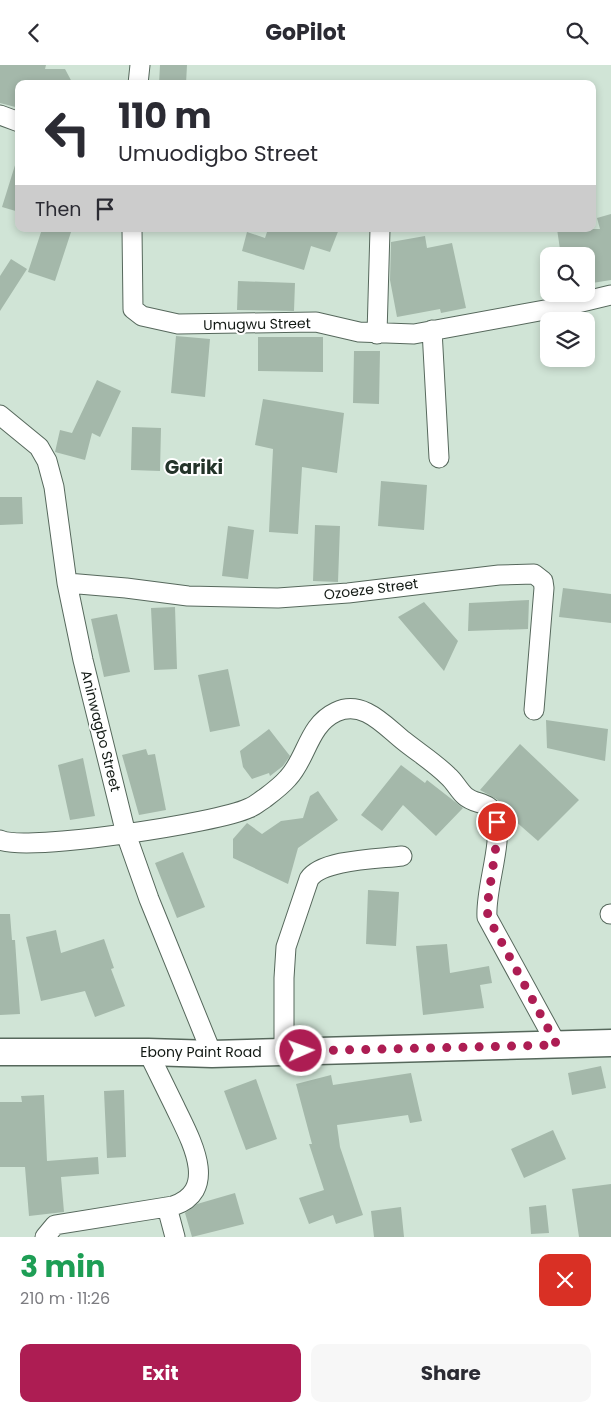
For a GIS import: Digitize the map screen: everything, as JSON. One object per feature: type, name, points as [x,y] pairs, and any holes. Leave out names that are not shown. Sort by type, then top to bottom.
[{"type":"street","points":[[138,80],[140,65]]},
{"type":"street","points":[[0,115],[15,121]]},
{"type":"street","name":"Umugwu Street","points":[[132,232],[133,309],[142,316],[178,324],[316,323],[344,330],[378,334],[414,334],[561,307],[611,295]]},
{"type":"street","points":[[378,334],[380,232]]},
{"type":"street","points":[[432,330],[438,458]]},
{"type":"street","name":"Aninwagbo Street","points":[[0,415],[39,447],[48,461],[54,487],[67,583],[83,660],[126,834],[144,887],[212,1054]]},
{"type":"street","name":"Ozoeze Street","points":[[67,583],[126,587],[171,595],[278,598],[348,593],[499,575],[534,574],[543,581],[544,588],[534,710]]},
{"type":"street","points":[[0,840],[9,843],[32,843],[126,834],[182,825],[250,808],[288,778],[314,732],[324,719],[347,708],[371,715],[440,768],[464,795],[469,799],[482,802],[494,814],[498,829],[488,897],[488,917],[557,1045]]},
{"type":"street","points":[[284,1052],[286,947],[312,874],[326,867],[402,856]]},
{"type":"street","name":"Ebony Paint Road","points":[[0,1052],[212,1054],[611,1043]]},
{"type":"street","points":[[45,1237],[55,1225],[167,1207],[184,1202],[191,1196],[198,1178],[199,1169],[190,1139],[148,1052]]},
{"type":"street","points":[[167,1207],[175,1237]]},
{"type":"building","points":[[0,65],[46,65],[45,69],[65,69],[71,80],[15,80],[15,107],[0,103]]},
{"type":"building","points":[[160,65],[187,65],[186,80],[159,80]]},
{"type":"building","points":[[15,165],[15,211],[2,207]]},
{"type":"building","points":[[611,214],[611,280],[595,283],[595,247],[560,247],[557,232],[596,232],[596,229],[600,229],[597,218]]},
{"type":"building","points":[[41,232],[71,232],[55,281],[28,272]]},
{"type":"building","points":[[247,232],[265,238],[267,232],[338,232],[330,252],[311,246],[304,270],[242,251]]},
{"type":"building","points":[[425,236],[427,248],[452,243],[466,308],[441,313],[440,309],[397,317],[390,280],[391,242]]},
{"type":"building","points":[[11,259],[27,269],[0,311],[0,276]]},
{"type":"building","points":[[238,281],[295,283],[294,311],[237,310]]},
{"type":"building","points":[[176,336],[210,339],[205,397],[171,393]]},
{"type":"building","points":[[258,337],[323,337],[323,372],[258,371]]},
{"type":"building","points":[[354,351],[380,351],[379,404],[353,403]]},
{"type":"building","points":[[97,380],[121,391],[100,437],[92,433],[85,460],[55,452],[60,430],[72,433]]},
{"type":"building","points":[[263,399],[344,413],[337,473],[302,467],[298,534],[269,532],[273,449],[255,445]]},
{"type":"building","points":[[132,427],[161,428],[160,471],[131,470]]},
{"type":"building","points":[[381,481],[427,485],[424,530],[378,526]]},
{"type":"building","points":[[0,497],[22,497],[23,524],[0,525]]},
{"type":"building","points":[[315,525],[340,526],[338,582],[313,581]]},
{"type":"building","points":[[228,526],[254,530],[248,579],[222,576]]},
{"type":"building","points":[[563,588],[611,594],[611,623],[559,617]]},
{"type":"building","points":[[529,600],[528,629],[468,631],[469,603]]},
{"type":"building","points":[[424,602],[458,641],[444,671],[398,617]]},
{"type":"building","points":[[175,607],[177,669],[154,670],[151,608]]},
{"type":"building","points":[[117,614],[130,672],[104,677],[91,619]]},
{"type":"building","points":[[228,669],[240,726],[210,732],[198,675]]},
{"type":"building","points":[[546,720],[608,729],[605,761],[547,748]]},
{"type":"building","points":[[269,729],[290,756],[283,766],[270,776],[269,773],[252,779],[243,767],[240,751]]},
{"type":"building","points":[[520,744],[579,800],[538,841],[505,812],[498,800],[480,790]]},
{"type":"building","points":[[146,749],[148,755],[155,754],[166,810],[139,815],[122,755]]},
{"type":"building","points":[[83,758],[95,816],[70,820],[58,765]]},
{"type":"building","points":[[401,765],[425,783],[427,780],[463,808],[436,836],[403,805],[382,831],[361,815]]},
{"type":"building","points":[[318,791],[338,820],[298,848],[288,884],[233,858],[233,839],[247,823],[262,834],[281,821],[303,818],[310,796]]},
{"type":"building","points":[[183,852],[205,907],[177,918],[155,863]]},
{"type":"building","points":[[368,890],[399,892],[396,946],[366,944]]},
{"type":"building","points":[[0,914],[10,914],[12,940],[15,940],[20,1014],[0,1015]]},
{"type":"building","points":[[56,930],[61,953],[104,939],[114,968],[111,969],[125,1006],[95,1017],[85,991],[41,1001],[26,937]]},
{"type":"building","points":[[447,944],[450,973],[489,966],[492,983],[480,985],[484,1008],[423,1015],[416,946]]},
{"type":"building","points":[[601,1066],[606,1088],[572,1095],[568,1073]]},
{"type":"building","points":[[411,1073],[422,1121],[410,1123],[408,1115],[337,1125],[340,1147],[363,1215],[336,1224],[333,1215],[309,1224],[299,1198],[324,1190],[309,1144],[312,1144],[296,1084],[331,1075],[333,1085]]},
{"type":"building","points":[[256,1079],[277,1139],[246,1150],[224,1091]]},
{"type":"building","points":[[124,1090],[126,1157],[107,1158],[104,1091]]},
{"type":"building","points":[[44,1095],[47,1161],[98,1157],[99,1174],[61,1177],[64,1212],[29,1216],[25,1167],[0,1167],[0,1102],[22,1102],[21,1096]]},
{"type":"building","points":[[553,1130],[566,1159],[524,1178],[511,1149]]},
{"type":"building","points":[[611,1184],[611,1237],[579,1237],[572,1189]]},
{"type":"building","points":[[235,1193],[244,1224],[192,1237],[185,1213],[197,1204]]},
{"type":"building","points":[[546,1205],[549,1233],[531,1234],[529,1207]]},
{"type":"building","points":[[401,1207],[404,1237],[374,1237],[371,1211]]},
{"type":"district","name":"Gariki","points":[[194,467]]},
{"type":"route","points":[[301,1051],[557,1045],[514,964],[506,954],[488,917],[487,907],[497,839],[497,822]]}]
